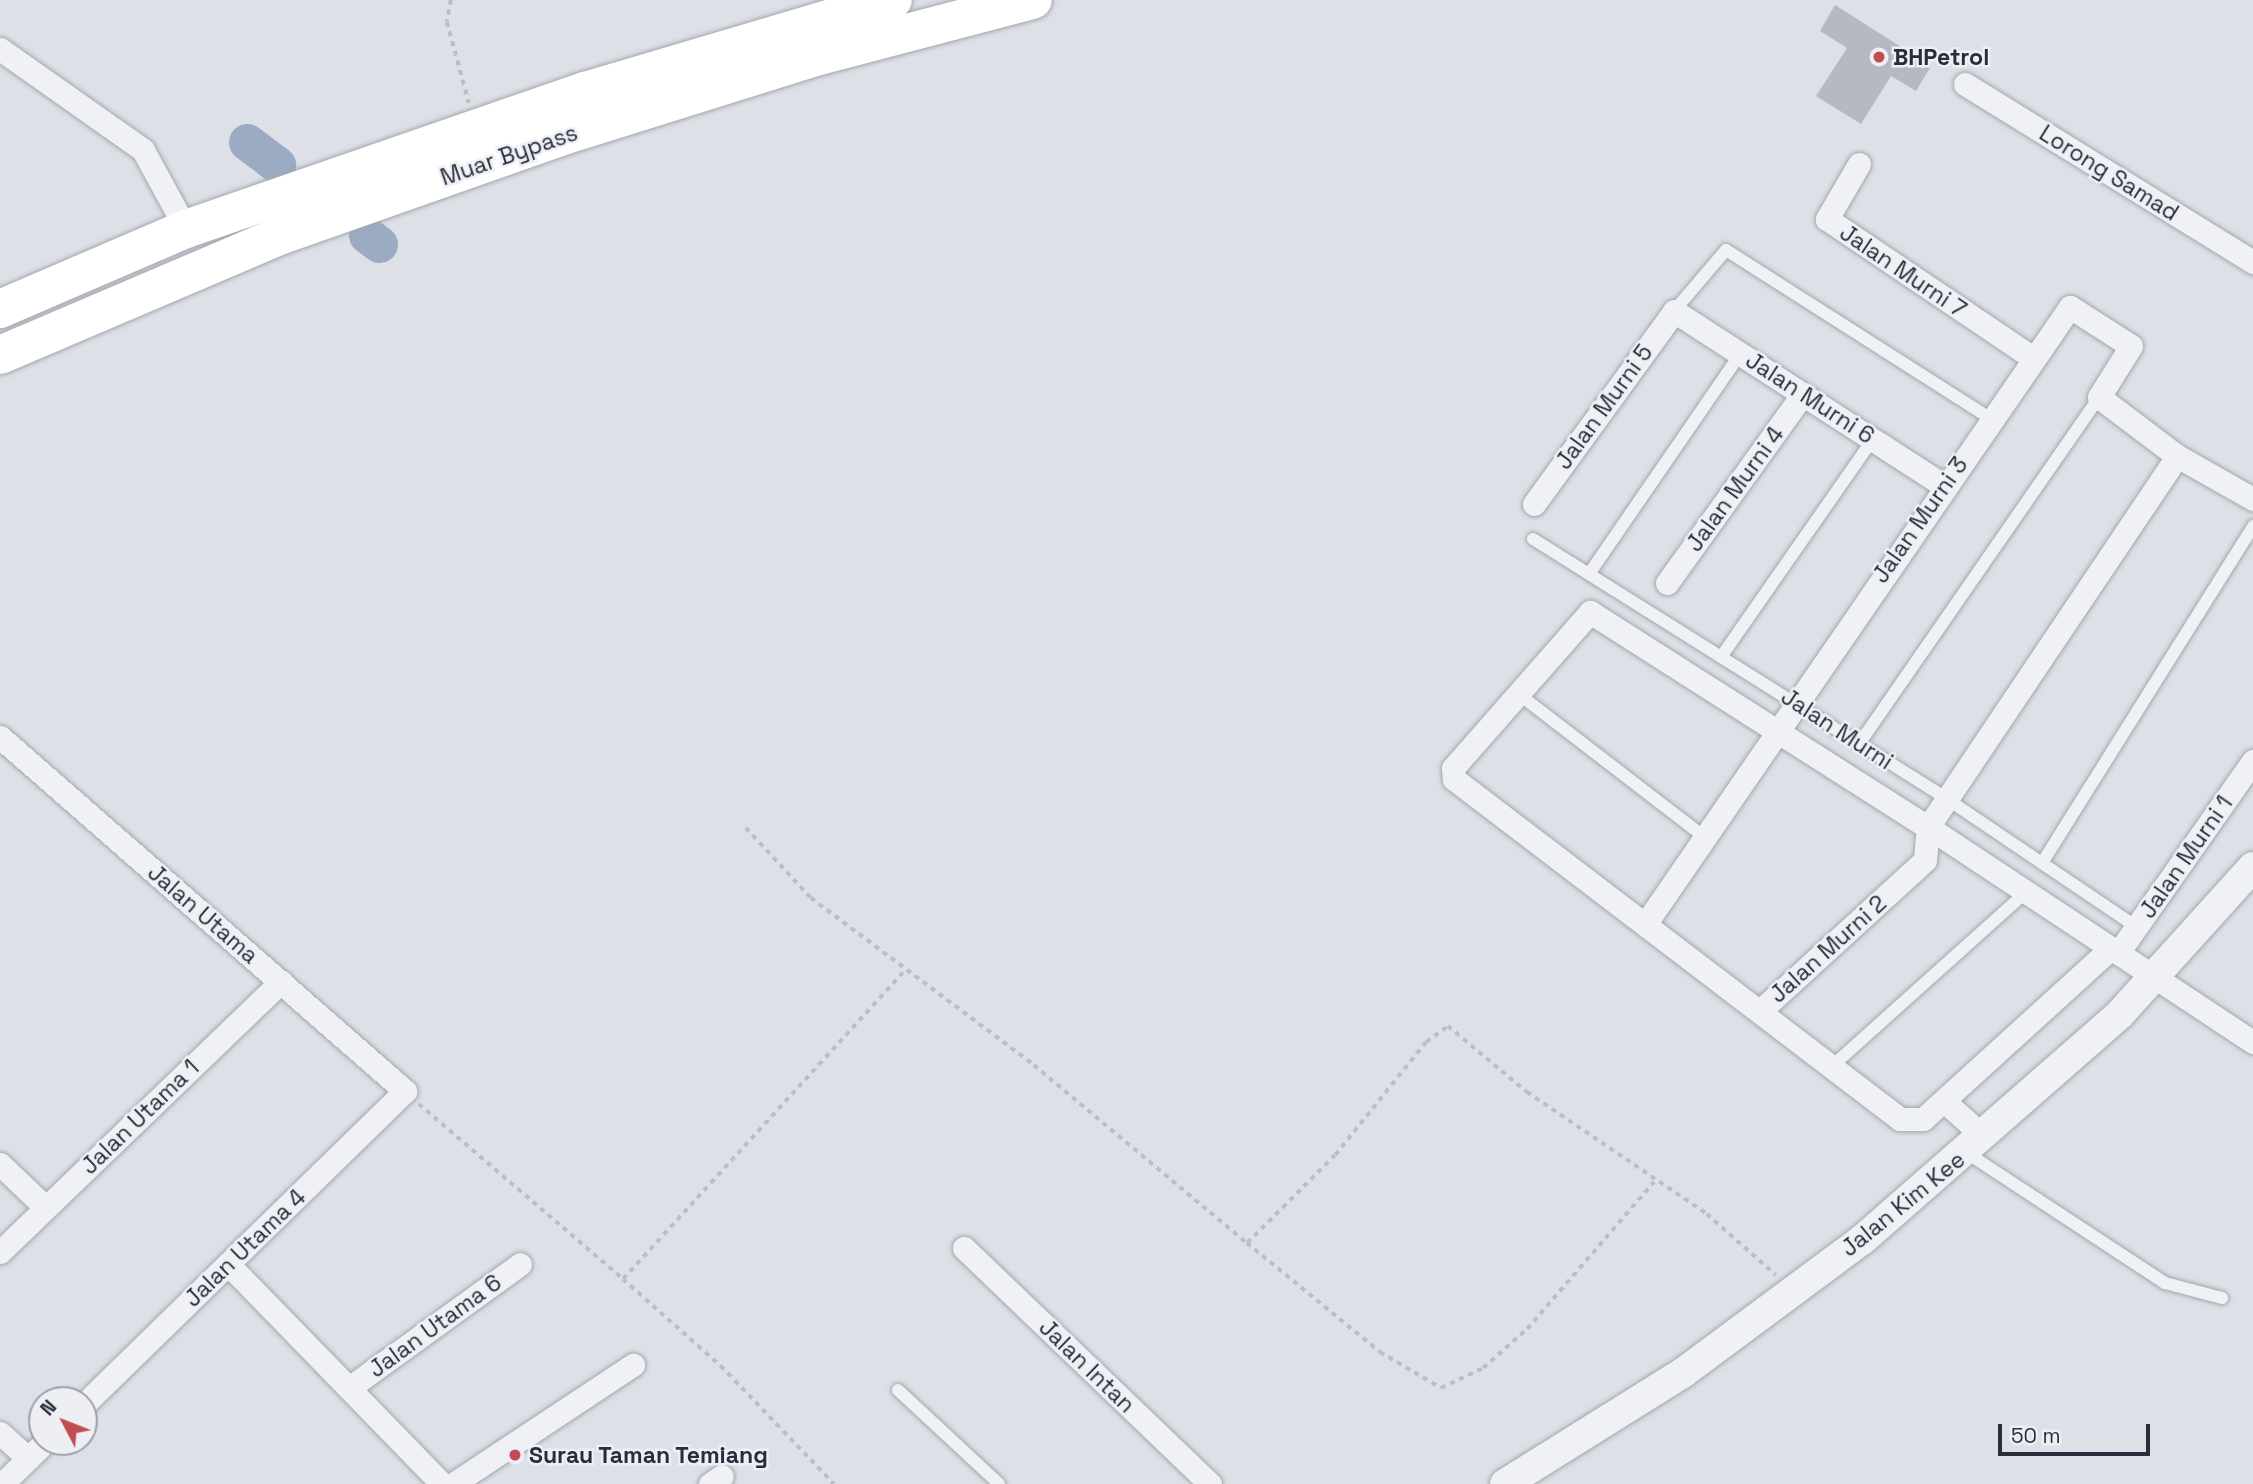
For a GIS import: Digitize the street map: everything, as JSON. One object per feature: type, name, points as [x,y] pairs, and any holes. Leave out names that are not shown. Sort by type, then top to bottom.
[{"type":"highway","name":"Muar Bypass","points":[[0,309],[186,229],[476,129],[894,0]]},
{"type":"highway","name":"Muar Bypass","points":[[0,355],[279,236],[560,137],[819,56],[1033,0]]},
{"type":"highway","points":[[0,367],[117,306]]},
{"type":"street","points":[[0,49],[143,150],[186,229]]},
{"type":"street","name":"Lorong Samad","points":[[1965,84],[2253,262]]},
{"type":"street","name":"Jalan Murni 7","points":[[1859,164],[1827,219],[2033,358]]},
{"type":"street","name":"Jalan Murni 3","points":[[1646,923],[1774,729],[2033,358],[2066,312],[2076,306],[2132,346],[2099,397]]},
{"type":"street","name":"Jalan Murni 6","points":[[1674,311],[1944,486]]},
{"type":"street","name":"Jalan Murni 5","points":[[1534,504],[1674,311]]},
{"type":"street","name":"Jalan Murni 4","points":[[1667,583],[1803,394]]},
{"type":"street","points":[[2099,397],[2177,456],[2253,499]]},
{"type":"street","name":"Jalan Murni 2","points":[[1590,612],[1516,692],[1452,774],[1760,1010],[1925,860],[1928,828],[2177,456]]},
{"type":"street","name":"Jalan Murni","points":[[1590,612],[1928,828],[2253,1042]]},
{"type":"street","name":"Jalan Utama","points":[[0,737],[405,1091]]},
{"type":"street","name":"Jalan Murni 1","points":[[1760,1010],[1830,1068],[1900,1119],[1923,1119],[1950,1107],[2137,927],[2253,761]]},
{"type":"street","name":"Jalan Kim Kee","points":[[1505,1484],[1684,1373],[1793,1292],[1974,1144],[2155,978],[2253,867]]},
{"type":"street","name":"Jalan Utama 1","points":[[0,1252],[281,982]]},
{"type":"street","name":"Jalan Utama 4","points":[[98,1390],[405,1091]]},
{"type":"street","points":[[1950,1107],[1974,1144]]},
{"type":"street","points":[[0,1164],[45,1207]]},
{"type":"street","name":"Jalan Intan","points":[[964,1248],[1210,1484]]},
{"type":"street","points":[[228,1264],[442,1484]]},
{"type":"street","name":"Jalan Utama 6","points":[[349,1388],[520,1264]]},
{"type":"street","points":[[453,1484],[633,1365]]},
{"type":"street","points":[[0,1433],[28,1458],[2,1484]]},
{"type":"lane","points":[[1674,311],[1726,250],[1991,419]]},
{"type":"lane","points":[[1589,574],[1741,353]]},
{"type":"lane","points":[[1859,744],[2099,397]]},
{"type":"lane","points":[[1721,657],[1872,439]]},
{"type":"lane","points":[[2042,863],[2253,526]]},
{"type":"lane","name":"Jalan Murni","points":[[1533,539],[1947,799],[2137,927]]},
{"type":"lane","points":[[1516,692],[1704,837]]},
{"type":"lane","points":[[1830,1068],[2026,892]]},
{"type":"lane","points":[[1974,1144],[2165,1283],[2222,1298]]},
{"type":"lane","points":[[898,1390],[999,1484]]},
{"type":"path","points":[[451,0],[447,22],[476,129]]},
{"type":"path","points":[[746,828],[811,898],[1034,1065],[1324,1310],[1411,1375],[1441,1388],[1483,1368],[1527,1329],[1654,1181]]},
{"type":"path","points":[[623,1279],[905,970]]},
{"type":"path","points":[[1247,1243],[1335,1155],[1426,1042],[1448,1026],[1527,1092],[1654,1181],[1707,1214],[1793,1292]]},
{"type":"path","points":[[405,1091],[721,1366],[834,1484]]},
{"type":"building","name":"BHPetrol","points":[[1835,5],[1931,66],[1916,91],[1891,76],[1861,124],[1816,96],[1847,48],[1820,31]]},
{"type":"waterway","points":[[247,142],[277,165]]},
{"type":"waterway","points":[[367,235],[379,244]]},
{"type":"place","name":"BHPetrol","points":[[1879,57]]},
{"type":"place","name":"Surau Taman Temiang","points":[[515,1455]]}]
